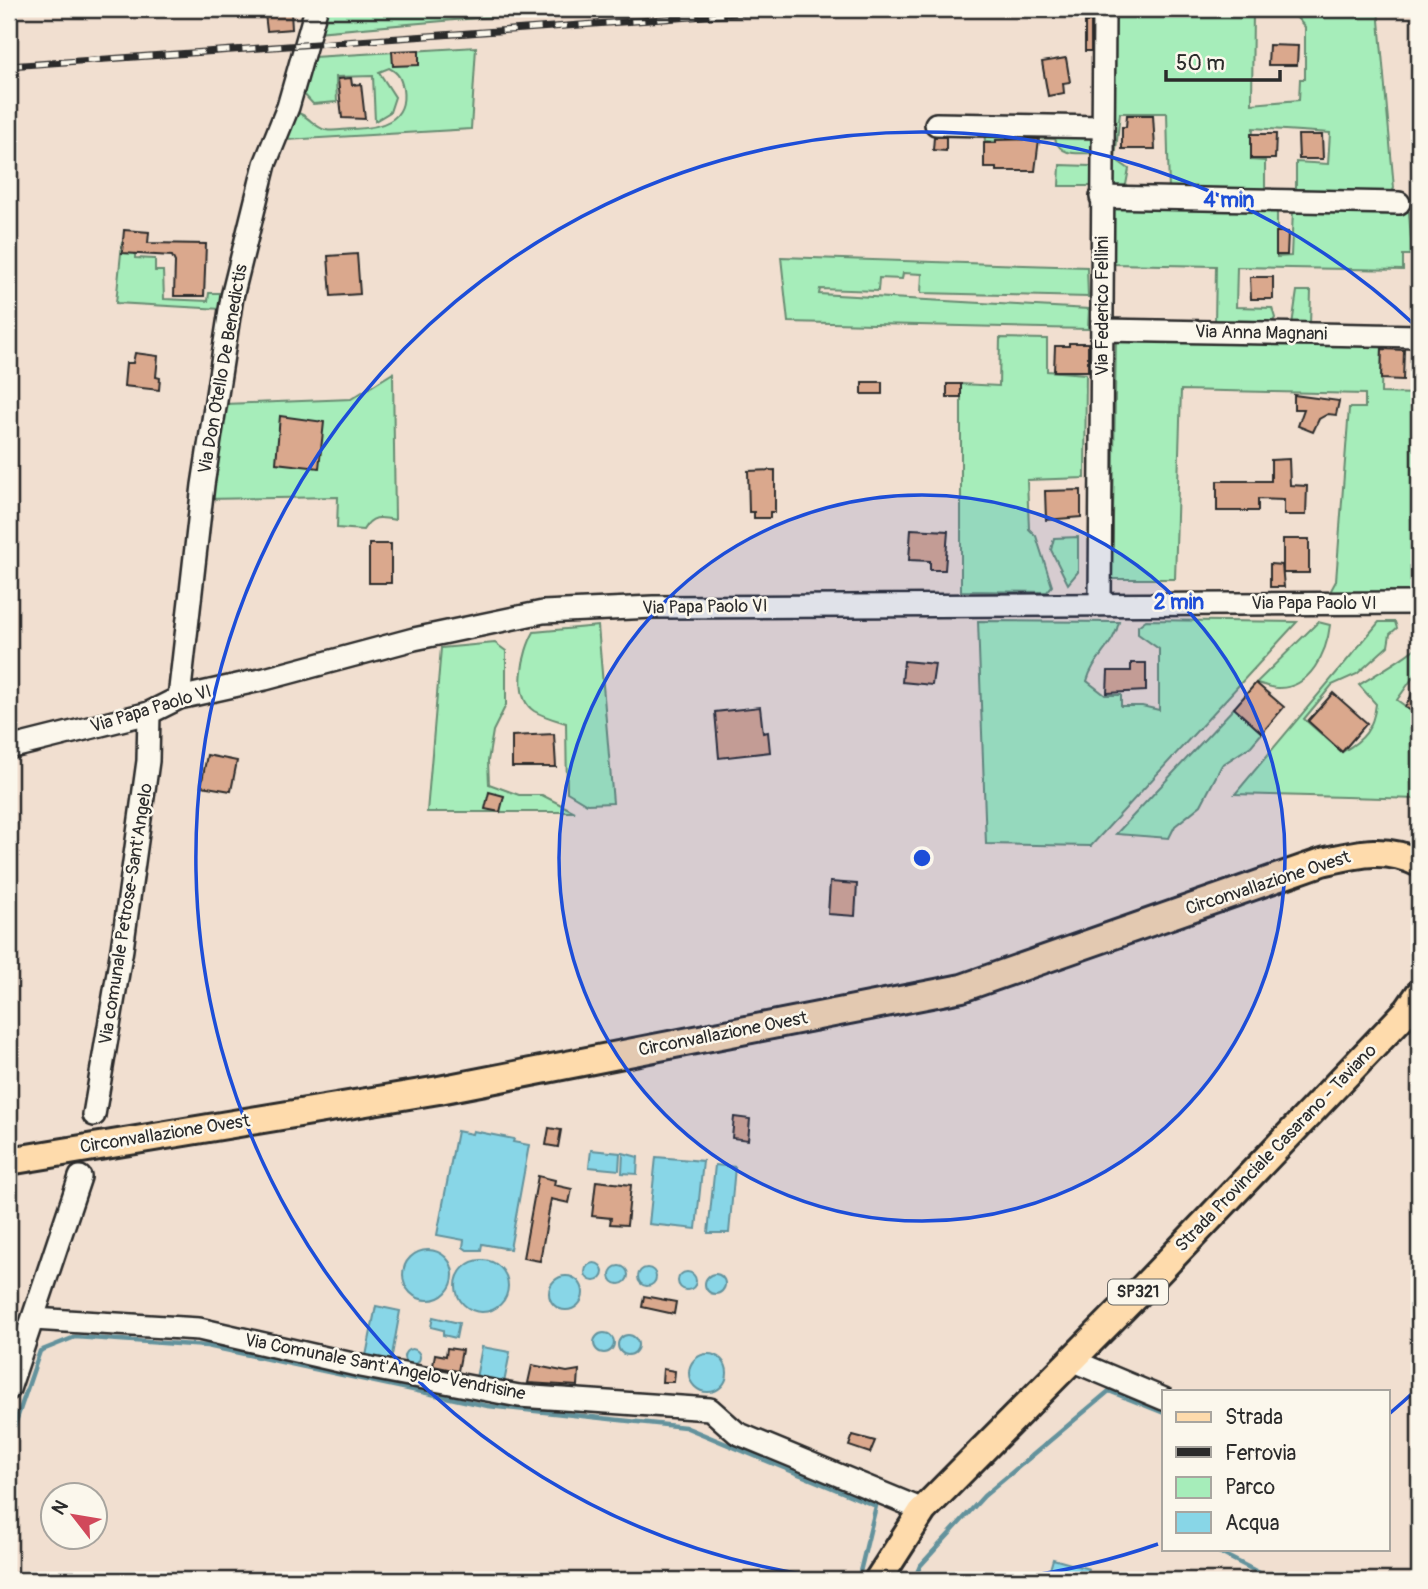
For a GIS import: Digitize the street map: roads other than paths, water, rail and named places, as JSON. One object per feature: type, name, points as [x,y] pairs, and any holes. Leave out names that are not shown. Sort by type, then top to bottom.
[{"type":"main road","name":"Circonvallazione Ovest","points":[[9,1161],[439,1090],[962,988],[1322,862],[1370,850],[1403,855],[1419,863]]},
{"type":"main road","name":"Strada Provinciale Casarano - Taviano","points":[[878,1580],[923,1510],[1415,1002]]},
{"type":"street","name":"Via Don Otello De Benedictis","points":[[179,698],[203,485],[232,297],[265,164],[288,107],[316,9]]},
{"type":"street","name":"Via Federico Fellini","points":[[1100,603],[1104,9]]},
{"type":"street","points":[[936,124],[1102,127]]},
{"type":"street","points":[[1101,197],[1399,203]]},
{"type":"street","name":"Via Anna Magnani","points":[[1103,330],[1419,336]]},
{"type":"street","name":"Via Papa Paolo VI","points":[[9,748],[149,713],[179,698],[265,679],[414,639],[543,612],[653,607],[1419,603]]},
{"type":"street","name":"Via comunale Petrose-Sant'Angelo","points":[[94,1115],[122,949],[148,761],[149,713]]},
{"type":"street","points":[[9,1389],[80,1177]]},
{"type":"street","name":"Via Comunale Sant'Angelo-Vendrisine","points":[[33,1319],[199,1329],[361,1366],[519,1395],[710,1409],[737,1433],[923,1510]]},
{"type":"street","points":[[1071,1360],[1162,1398]]},
{"type":"water","points":[[457,1131],[472,1134],[473,1131],[514,1139],[513,1142],[529,1145],[510,1249],[482,1244],[481,1250],[467,1250],[463,1247],[464,1240],[437,1235]]},
{"type":"water","points":[[591,1150],[620,1153],[619,1170],[589,1167]]},
{"type":"water","points":[[623,1153],[638,1157],[637,1174],[622,1173]]},
{"type":"water","points":[[656,1157],[703,1161],[696,1229],[649,1224]]},
{"type":"water","points":[[715,1165],[735,1167],[729,1233],[708,1233]]},
{"type":"water","points":[[428,1250],[446,1257],[453,1275],[446,1293],[428,1300],[410,1293],[403,1275],[410,1257]]},
{"type":"water","points":[[482,1260],[492,1262],[500,1268],[506,1276],[506,1296],[500,1304],[492,1310],[482,1312],[472,1310],[464,1304],[458,1296],[456,1286],[458,1276],[464,1268],[472,1262]]},
{"type":"water","points":[[590,1263],[598,1263],[603,1272],[601,1279],[590,1281],[585,1276],[585,1268]]},
{"type":"water","points":[[619,1266],[625,1269],[628,1275],[625,1281],[619,1284],[613,1281],[610,1275],[613,1269]]},
{"type":"water","points":[[647,1268],[655,1273],[656,1277],[651,1285],[647,1286],[639,1281],[638,1277],[643,1269]]},
{"type":"water","points":[[683,1272],[691,1272],[696,1281],[694,1288],[683,1290],[678,1285],[678,1277]]},
{"type":"water","points":[[715,1274],[722,1277],[725,1284],[722,1291],[715,1294],[708,1291],[705,1284],[708,1277]]},
{"type":"water","points":[[566,1276],[578,1281],[583,1293],[578,1305],[566,1310],[554,1305],[549,1293],[554,1281]]},
{"type":"water","points":[[376,1306],[400,1311],[391,1361],[366,1356]]},
{"type":"water","points":[[433,1317],[459,1323],[456,1338],[443,1335],[443,1330],[431,1327]]},
{"type":"water","points":[[604,1333],[611,1336],[614,1343],[611,1350],[604,1353],[597,1350],[594,1343],[597,1336]]},
{"type":"water","points":[[628,1335],[635,1338],[638,1345],[635,1352],[628,1355],[621,1352],[618,1345],[621,1338]]},
{"type":"water","points":[[482,1347],[510,1352],[504,1383],[476,1378]]},
{"type":"water","points":[[409,1349],[415,1349],[420,1357],[418,1363],[409,1365],[404,1360],[404,1354]]},
{"type":"water","points":[[708,1354],[721,1360],[727,1373],[721,1386],[708,1392],[695,1386],[689,1373],[695,1360]]},
{"type":"water","points":[[1053,1559],[1089,1569],[1086,1580],[1047,1580]]},
{"type":"waterway","points":[[9,1442],[40,1351],[75,1337],[207,1346],[488,1406],[685,1427],[876,1506],[858,1580]]},
{"type":"waterway","points":[[914,1580],[920,1566],[984,1496],[1109,1391],[1162,1412]]},
{"type":"waterway","points":[[1215,1550],[1273,1580]]},
{"type":"railway","points":[[9,66],[803,9]]}]
